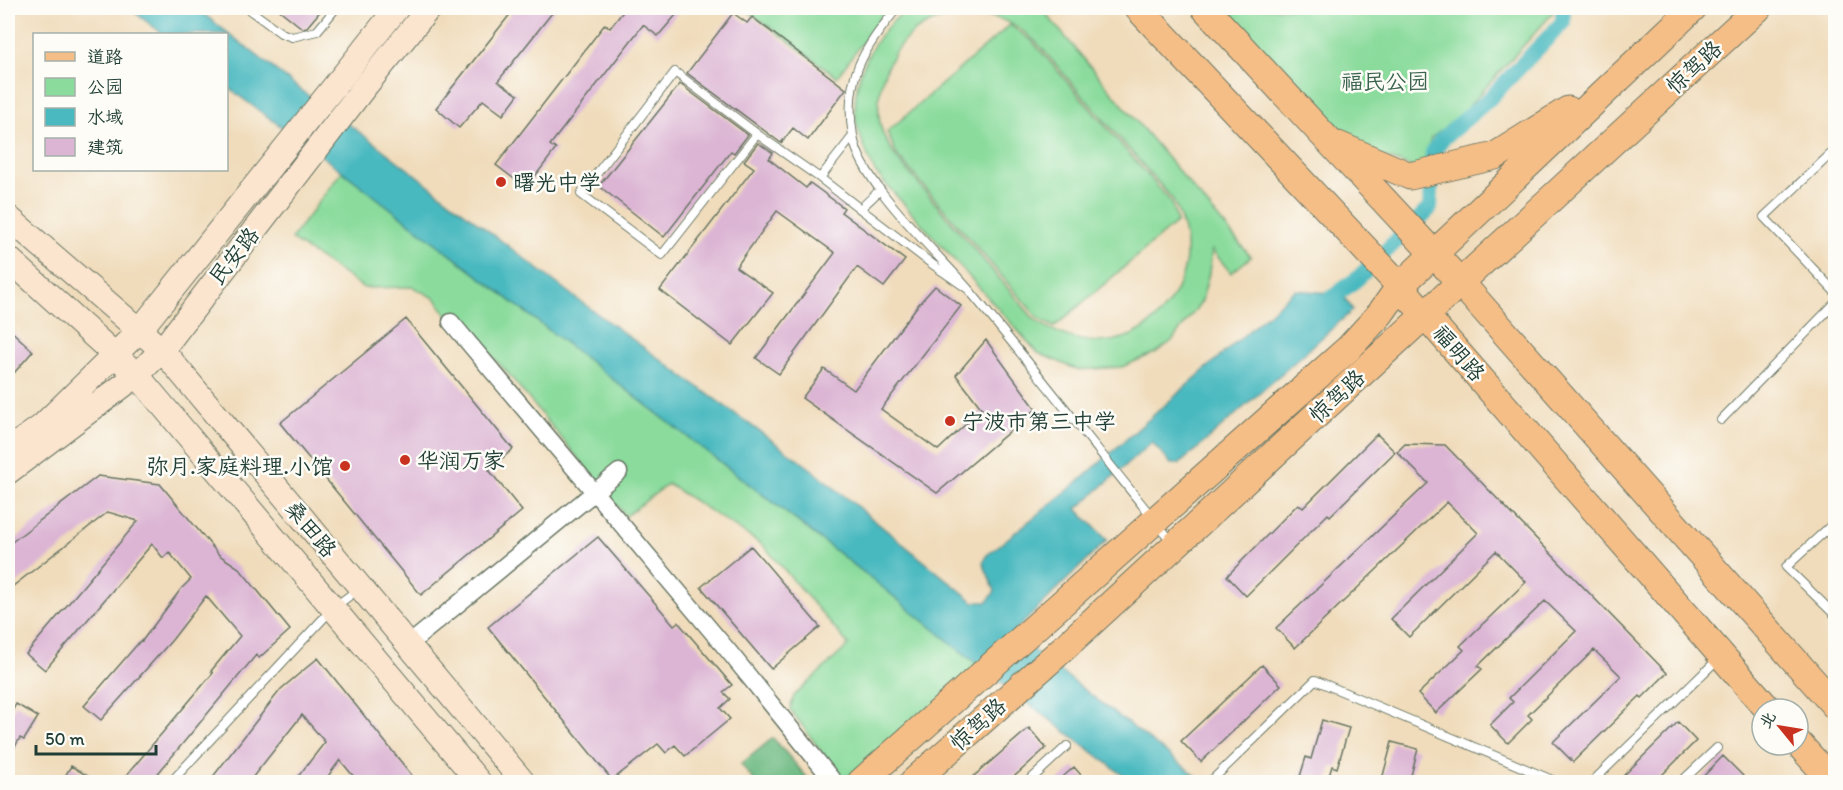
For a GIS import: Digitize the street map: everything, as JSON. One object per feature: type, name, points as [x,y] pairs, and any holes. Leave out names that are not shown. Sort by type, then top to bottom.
[{"type":"main road","name":"民安路","points":[[8,472],[137,375],[162,350],[308,159],[397,8]]},
{"type":"main road","name":"民安路","points":[[8,450],[42,426],[139,331],[290,143],[429,8]]},
{"type":"main road","name":"福明路","points":[[1138,8],[1400,285],[1757,697]]},
{"type":"main road","points":[[1205,8],[1460,282],[1829,696]]},
{"type":"main road","name":"惊驾路","points":[[861,783],[1349,348],[1380,314],[1400,285],[1693,8]]},
{"type":"main road","name":"惊驾路","points":[[913,783],[1175,546],[1758,8]]},
{"type":"main road","points":[[1327,140],[1410,176],[1421,174],[1496,156],[1619,77]]},
{"type":"main road","name":"桑田路","points":[[8,217],[162,350],[523,783]]},
{"type":"main road","name":"桑田路","points":[[8,258],[137,375],[479,783]]},
{"type":"main road","points":[[1810,757],[1833,783]]},
{"type":"street","points":[[452,322],[730,653],[834,783]]},
{"type":"street","points":[[408,645],[619,472]]},
{"type":"lane","points":[[247,8],[281,33],[292,37],[317,31],[336,8]]},
{"type":"lane","points":[[897,8],[862,56],[854,78],[851,104],[853,136],[860,160],[880,190],[968,289],[1175,546]]},
{"type":"lane","points":[[757,135],[662,255],[580,194],[675,72],[757,135],[820,178],[968,289]]},
{"type":"lane","points":[[820,178],[853,136]]},
{"type":"lane","points":[[1836,149],[1764,217],[1836,293]]},
{"type":"lane","points":[[860,209],[880,190]]},
{"type":"lane","points":[[1721,420],[1836,302]]},
{"type":"lane","points":[[1836,521],[1786,567],[1836,616]]},
{"type":"lane","points":[[171,783],[333,608],[360,588]]},
{"type":"lane","points":[[1592,783],[1721,656]]},
{"type":"lane","points":[[1213,780],[1315,680],[1557,783]]},
{"type":"lane","points":[[1028,783],[1067,746]]},
{"type":"lane","points":[[1682,783],[1717,748]]},
{"type":"green space","points":[[744,8],[886,8],[887,9],[837,77]]},
{"type":"green space","points":[[909,8],[1041,8],[1251,257],[1231,273],[1212,250],[1202,301],[1172,341],[1157,352],[1122,367],[1078,370],[1038,353],[875,172],[867,153],[856,120],[857,88],[867,57],[897,18]],"holes":[[[960,14],[1001,19],[1018,28],[1036,42],[1173,200],[1185,238],[1184,268],[1168,304],[1154,320],[1139,331],[1105,342],[1087,341],[1069,337],[1034,319],[895,156],[886,141],[879,118],[880,91],[888,65],[895,53],[913,33],[935,20]]]},
{"type":"green space","name":"福民公园","points":[[1215,8],[1552,8],[1552,14],[1459,117],[1431,138],[1423,171],[1329,137]]},
{"type":"green space","points":[[1010,25],[1032,41],[1171,202],[1177,222],[1054,327],[1038,318],[897,155],[887,132]]},
{"type":"green space","points":[[342,171],[871,578],[978,665],[862,774],[840,777],[790,709],[794,696],[849,645],[763,545],[668,484],[626,516],[505,370],[481,345],[471,324],[451,322],[436,299],[413,287],[364,288],[291,239]]},
{"type":"green space","points":[[773,738],[811,782],[755,782],[741,764]]},
{"type":"water","points":[[129,8],[196,8],[577,299],[810,468],[974,602],[987,602],[995,591],[983,563],[986,556],[1079,481],[1295,290],[1342,294],[1353,310],[1189,456],[1179,464],[1171,464],[1152,442],[1077,509],[1107,540],[1012,634],[1204,782],[1132,782],[342,171],[235,93],[228,87],[228,33],[162,33]]},
{"type":"building","points":[[277,8],[323,8],[307,27],[302,28]]},
{"type":"building","points":[[515,8],[556,8],[498,81],[518,95],[503,115],[483,100],[459,128],[436,108]]},
{"type":"building","points":[[626,8],[682,8],[658,36],[643,25],[550,145],[556,149],[526,188],[496,165],[605,24],[610,28]]},
{"type":"building","points":[[733,13],[747,23],[752,17],[846,89],[808,140],[793,128],[781,143],[687,73]]},
{"type":"building","points":[[680,84],[748,135],[734,153],[731,151],[664,237],[599,186]]},
{"type":"building","points":[[758,143],[773,153],[769,159],[806,188],[810,183],[844,208],[841,212],[905,260],[884,287],[857,267],[779,374],[756,358],[835,253],[777,211],[736,267],[773,293],[732,345],[660,290],[754,168],[744,161]]},
{"type":"building","points":[[935,286],[961,306],[881,409],[938,450],[982,409],[956,375],[986,340],[1036,409],[937,493],[802,398],[824,369],[854,390]]},
{"type":"building","name":"华润万家","points":[[406,319],[513,449],[489,470],[522,511],[421,595],[280,423]]},
{"type":"building","points":[[8,328],[33,351],[8,380]]},
{"type":"building","points":[[1377,434],[1395,452],[1330,516],[1328,514],[1246,596],[1227,576],[1298,504],[1303,508]]},
{"type":"building","points":[[1405,444],[1445,445],[1667,673],[1642,698],[1640,696],[1573,762],[1553,742],[1621,676],[1594,650],[1528,715],[1532,719],[1508,743],[1490,725],[1513,702],[1509,698],[1576,631],[1545,601],[1478,666],[1482,669],[1436,713],[1418,694],[1464,650],[1460,646],[1526,582],[1496,551],[1409,637],[1391,619],[1478,533],[1447,502],[1295,648],[1276,628],[1428,483],[1397,452]]},
{"type":"building","points":[[98,476],[160,484],[219,555],[239,568],[290,630],[259,658],[256,655],[150,783],[132,783],[125,777],[213,673],[211,671],[240,636],[206,596],[172,640],[101,720],[84,706],[142,641],[191,579],[169,552],[163,558],[152,544],[45,670],[26,654],[138,521],[108,512],[8,590],[8,545]]},
{"type":"building","points":[[598,537],[674,625],[678,622],[732,685],[723,692],[730,699],[720,708],[730,719],[685,756],[675,745],[666,753],[658,744],[612,780],[488,627]]},
{"type":"building","points":[[751,546],[820,627],[771,669],[701,587]]},
{"type":"building","points":[[318,658],[418,783],[359,783],[340,760],[323,783],[293,783],[325,742],[302,715],[248,783],[208,783],[281,689]]},
{"type":"building","points":[[1262,665],[1281,685],[1201,762],[1181,741]]},
{"type":"building","points":[[16,704],[38,717],[24,740],[20,738],[8,759],[8,719]]},
{"type":"building","points":[[1322,720],[1349,728],[1337,768],[1332,766],[1327,783],[1298,783],[1306,757],[1311,759]]},
{"type":"building","points":[[1678,722],[1696,741],[1654,783],[1616,783]]},
{"type":"building","points":[[1029,728],[1046,748],[1007,783],[966,783]]},
{"type":"building","points":[[1392,742],[1418,749],[1409,783],[1381,783]]},
{"type":"building","points":[[1723,756],[1743,776],[1736,783],[1697,783]]},
{"type":"building","points":[[71,766],[100,783],[61,783]]},
{"type":"building","points":[[1074,767],[1088,783],[1056,783]]},
{"type":"waterway","points":[[1320,307],[1357,279],[1430,208],[1433,153],[1441,140],[1487,101],[1563,22],[1563,8]]},
{"type":"place","name":"曙光中学","points":[[501,182]]},
{"type":"place","name":"宁波市第三中学","points":[[950,421]]},
{"type":"place","name":"华润万家","points":[[405,460]]},
{"type":"place","name":"弥月.家庭料理.小馆","points":[[345,466]]}]
